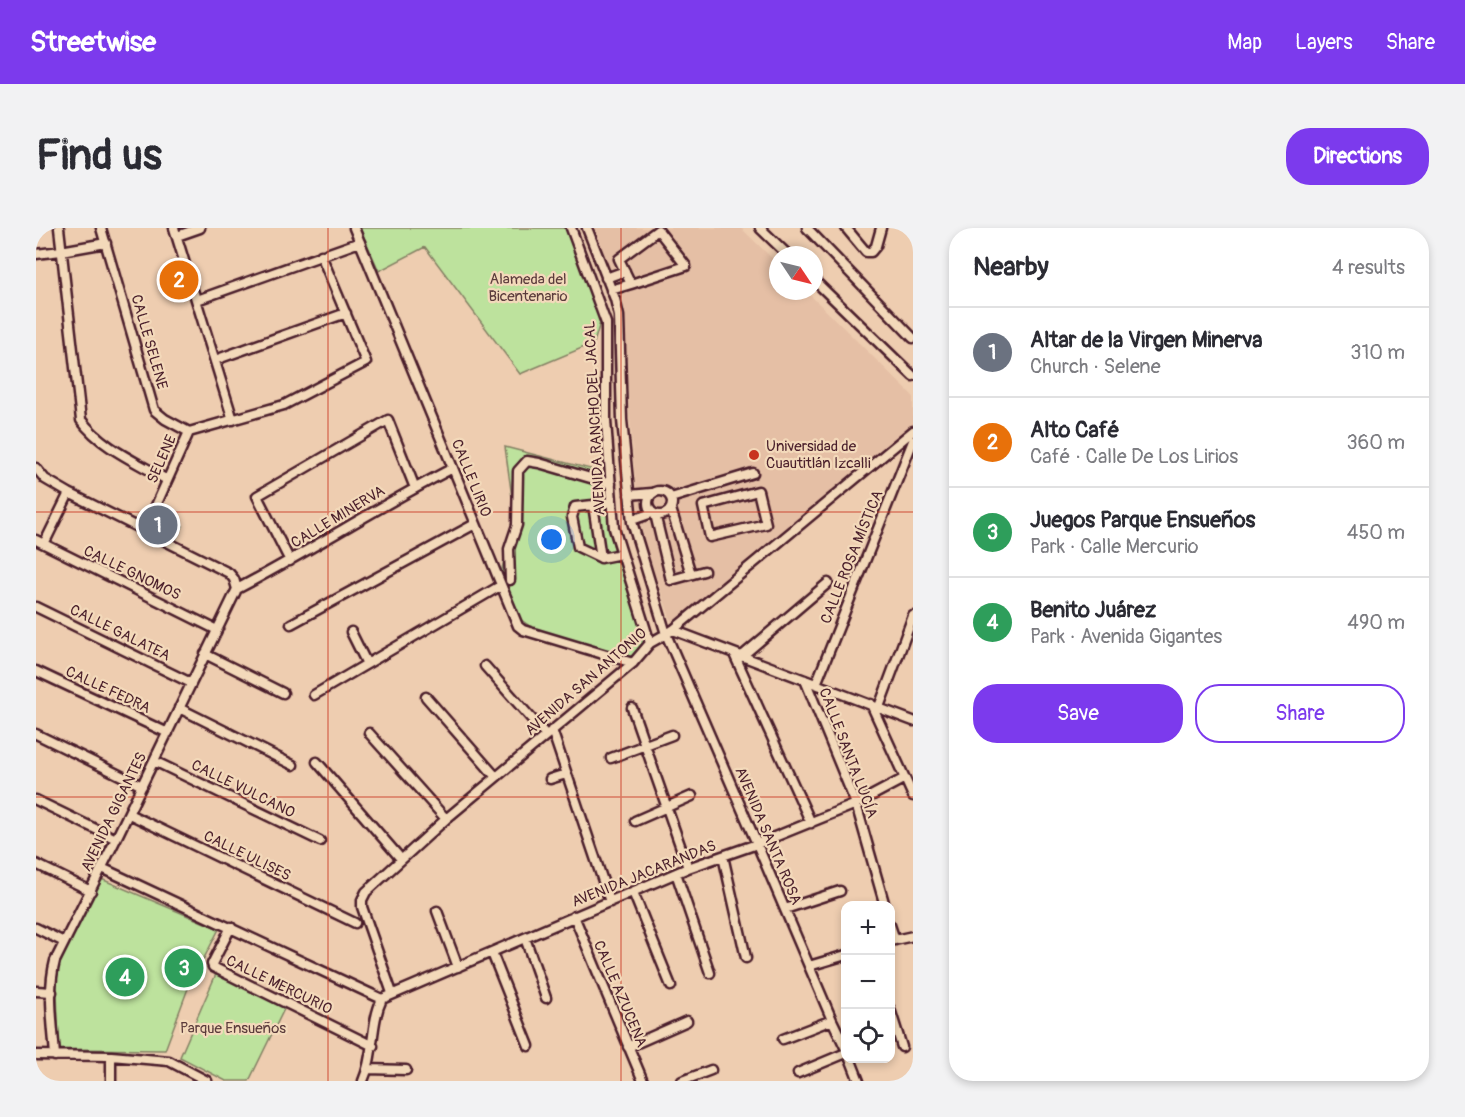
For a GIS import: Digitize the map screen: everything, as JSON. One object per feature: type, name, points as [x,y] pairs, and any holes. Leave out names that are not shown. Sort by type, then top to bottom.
[{"type":"street","points":[[59,228],[81,420],[89,431],[103,443],[167,480]]},
{"type":"street","name":"CALLE SELENE","points":[[101,228],[154,410],[189,432]]},
{"type":"street","points":[[200,228],[176,232],[233,420]]},
{"type":"street","name":"CALLE LIRIO","points":[[354,228],[520,628],[633,663]]},
{"type":"street","name":"AVENIDA RANCHO DEL JACAL","points":[[571,228],[606,323],[606,421],[614,528],[650,643]]},
{"type":"street","name":"AVENIDA RANCHO DEL JACAL","points":[[587,228],[619,316],[622,420],[632,520],[670,632]]},
{"type":"street","points":[[760,228],[779,246]]},
{"type":"street","points":[[808,228],[912,334]]},
{"type":"street","points":[[846,228],[866,252],[871,252],[876,246],[881,228]]},
{"type":"street","points":[[611,290],[631,284],[687,266],[658,230],[619,260],[631,284]]},
{"type":"street","points":[[36,254],[106,243]]},
{"type":"street","points":[[197,300],[360,243]]},
{"type":"street","points":[[189,432],[284,405],[366,362],[321,255]]},
{"type":"street","points":[[606,278],[625,271]]},
{"type":"street","points":[[823,289],[913,376]]},
{"type":"street","points":[[215,360],[346,313]]},
{"type":"street","points":[[290,561],[257,496],[388,420],[415,488]]},
{"type":"street","points":[[606,421],[622,420]]},
{"type":"street","name":"AVENIDA SAN ANTONIO","points":[[392,993],[362,908],[362,900],[366,892],[446,819],[633,663],[650,643],[670,632],[913,431]]},
{"type":"street","name":"SELENE","points":[[145,530],[189,432]]},
{"type":"street","name":"CALLE ROSA MÍSTICA","points":[[816,684],[913,441]]},
{"type":"street","points":[[510,580],[509,549],[517,525],[518,471],[521,465],[527,461],[539,463],[611,484]]},
{"type":"street","points":[[36,468],[45,479],[69,493],[229,573],[237,589]]},
{"type":"street","name":"CALLE MINERVA","points":[[237,589],[453,468]]},
{"type":"street","points":[[671,498],[753,473]]},
{"type":"street","points":[[713,485],[719,502]]},
{"type":"street","points":[[629,495],[663,491],[671,498],[671,509],[691,574]]},
{"type":"street","points":[[758,491],[766,524],[710,537],[703,506],[719,502],[758,491]]},
{"type":"street","points":[[40,542],[69,493]]},
{"type":"street","points":[[652,493],[647,503],[654,513],[671,580],[704,571]]},
{"type":"street","points":[[612,502],[575,507],[572,517],[578,547],[601,558],[621,554]]},
{"type":"street","points":[[593,505],[601,558]]},
{"type":"street","points":[[632,520],[654,513],[662,516],[671,509]]},
{"type":"street","points":[[291,624],[475,524]]},
{"type":"street","name":"CALLE GNOMOS","points":[[40,542],[217,630]]},
{"type":"street","points":[[737,656],[828,583]]},
{"type":"street","points":[[314,695],[501,586]]},
{"type":"street","name":"AVENIDA GIGANTES","points":[[55,1056],[53,967],[237,589]]},
{"type":"street","name":"CALLE GALATEA","points":[[36,607],[191,683]]},
{"type":"street","points":[[913,616],[875,705],[913,796]]},
{"type":"street","points":[[351,632],[366,664]]},
{"type":"street","points":[[670,632],[875,705],[913,721]]},
{"type":"street","name":"AVENIDA SANTA ROSA","points":[[670,632],[841,1040]]},
{"type":"street","points":[[205,654],[283,693]]},
{"type":"street","points":[[737,656],[811,823]]},
{"type":"street","points":[[485,666],[549,732],[566,774],[610,902]]},
{"type":"street","name":"CALLE FEDRA","points":[[36,671],[168,733]]},
{"type":"street","name":"CALLE SANTA LUCÍA","points":[[805,680],[856,804],[884,901]]},
{"type":"street","points":[[426,698],[496,777]]},
{"type":"street","points":[[180,708],[293,765]]},
{"type":"street","points":[[632,708],[688,868]]},
{"type":"street","points":[[369,733],[446,819]]},
{"type":"street","points":[[36,734],[142,786]]},
{"type":"street","points":[[611,758],[672,735]]},
{"type":"street","name":"CALLE VULCANO","points":[[154,761],[320,841]]},
{"type":"street","points":[[317,762],[401,859]]},
{"type":"street","points":[[550,779],[566,774]]},
{"type":"street","name":"AVENIDA JACARANDAS","points":[[382,999],[688,868],[758,844],[856,804],[905,778]]},
{"type":"street","points":[[635,821],[692,796]]},
{"type":"street","points":[[36,800],[116,839]]},
{"type":"street","name":"CALLE ULISES","points":[[129,813],[355,923]]},
{"type":"street","points":[[723,856],[747,958]]},
{"type":"street","points":[[36,864],[90,891]]},
{"type":"street","name":"CALLE MERCURIO","points":[[102,868],[382,999]]},
{"type":"street","points":[[676,873],[710,973]]},
{"type":"street","points":[[785,909],[840,891]]},
{"type":"street","points":[[633,892],[671,987]]},
{"type":"street","points":[[437,911],[458,967]]},
{"type":"street","name":"CALLE AZUCENA","points":[[574,916],[643,1081]]},
{"type":"street","name":"CALLE MERCURIO","points":[[231,927],[212,964],[213,967],[373,1046]]},
{"type":"street","points":[[36,928],[64,942]]},
{"type":"street","points":[[895,939],[913,936]]},
{"type":"street","points":[[525,938],[546,998]]},
{"type":"street","points":[[492,953],[529,1046]]},
{"type":"street","points":[[809,966],[841,956]]},
{"type":"street","points":[[36,991],[52,992]]},
{"type":"street","points":[[363,1081],[373,1046],[376,1011],[382,999]]},
{"type":"street","points":[[783,1039],[832,1020]]},
{"type":"street","points":[[628,1047],[687,1021]]},
{"type":"street","points":[[895,1023],[902,1047]]},
{"type":"street","points":[[798,1073],[841,1053]]},
{"type":"street","points":[[36,1055],[111,1056],[169,1061],[207,1081]]},
{"type":"street","points":[[111,1056],[111,1081]]},
{"type":"street","points":[[852,1063],[859,1081]]},
{"type":"street","points":[[368,1069],[406,1070]]},
{"type":"street","points":[[682,1081],[711,1070]]},
{"type":"shaded area","name":"Universidad de Cuautitlán Izcalli","points":[[592,228],[741,228],[769,255],[769,300],[815,300],[913,396],[913,425],[672,623],[648,555],[638,515],[625,360],[624,311]]},
{"type":"green space","name":"Alameda del Bicentenario","points":[[360,228],[567,228],[601,319],[594,343],[520,374],[425,247],[379,271]]},
{"type":"green space","points":[[505,447],[606,473],[608,529],[645,643],[630,661],[541,634],[517,617],[500,579],[514,512]]},
{"type":"green space","points":[[162,512],[183,526],[176,539],[154,528]]},
{"type":"green space","points":[[99,878],[219,929],[187,991],[165,1050],[59,1049],[56,963]]},
{"type":"green space","name":"Parque Ensueños","points":[[216,974],[285,1007],[249,1081],[226,1081],[180,1057]]},
{"type":"place","name":"Alto Café","points":[[179,280]]},
{"type":"place","name":"Universidad de Cuautitlán Izcalli","points":[[754,455]]},
{"type":"place","name":"Altar de la Virgen Minerva","points":[[158,525]]},
{"type":"place","name":"Juegos Parque Ensueños","points":[[184,968]]},
{"type":"place","name":"Benito Juárez","points":[[125,977]]}]
